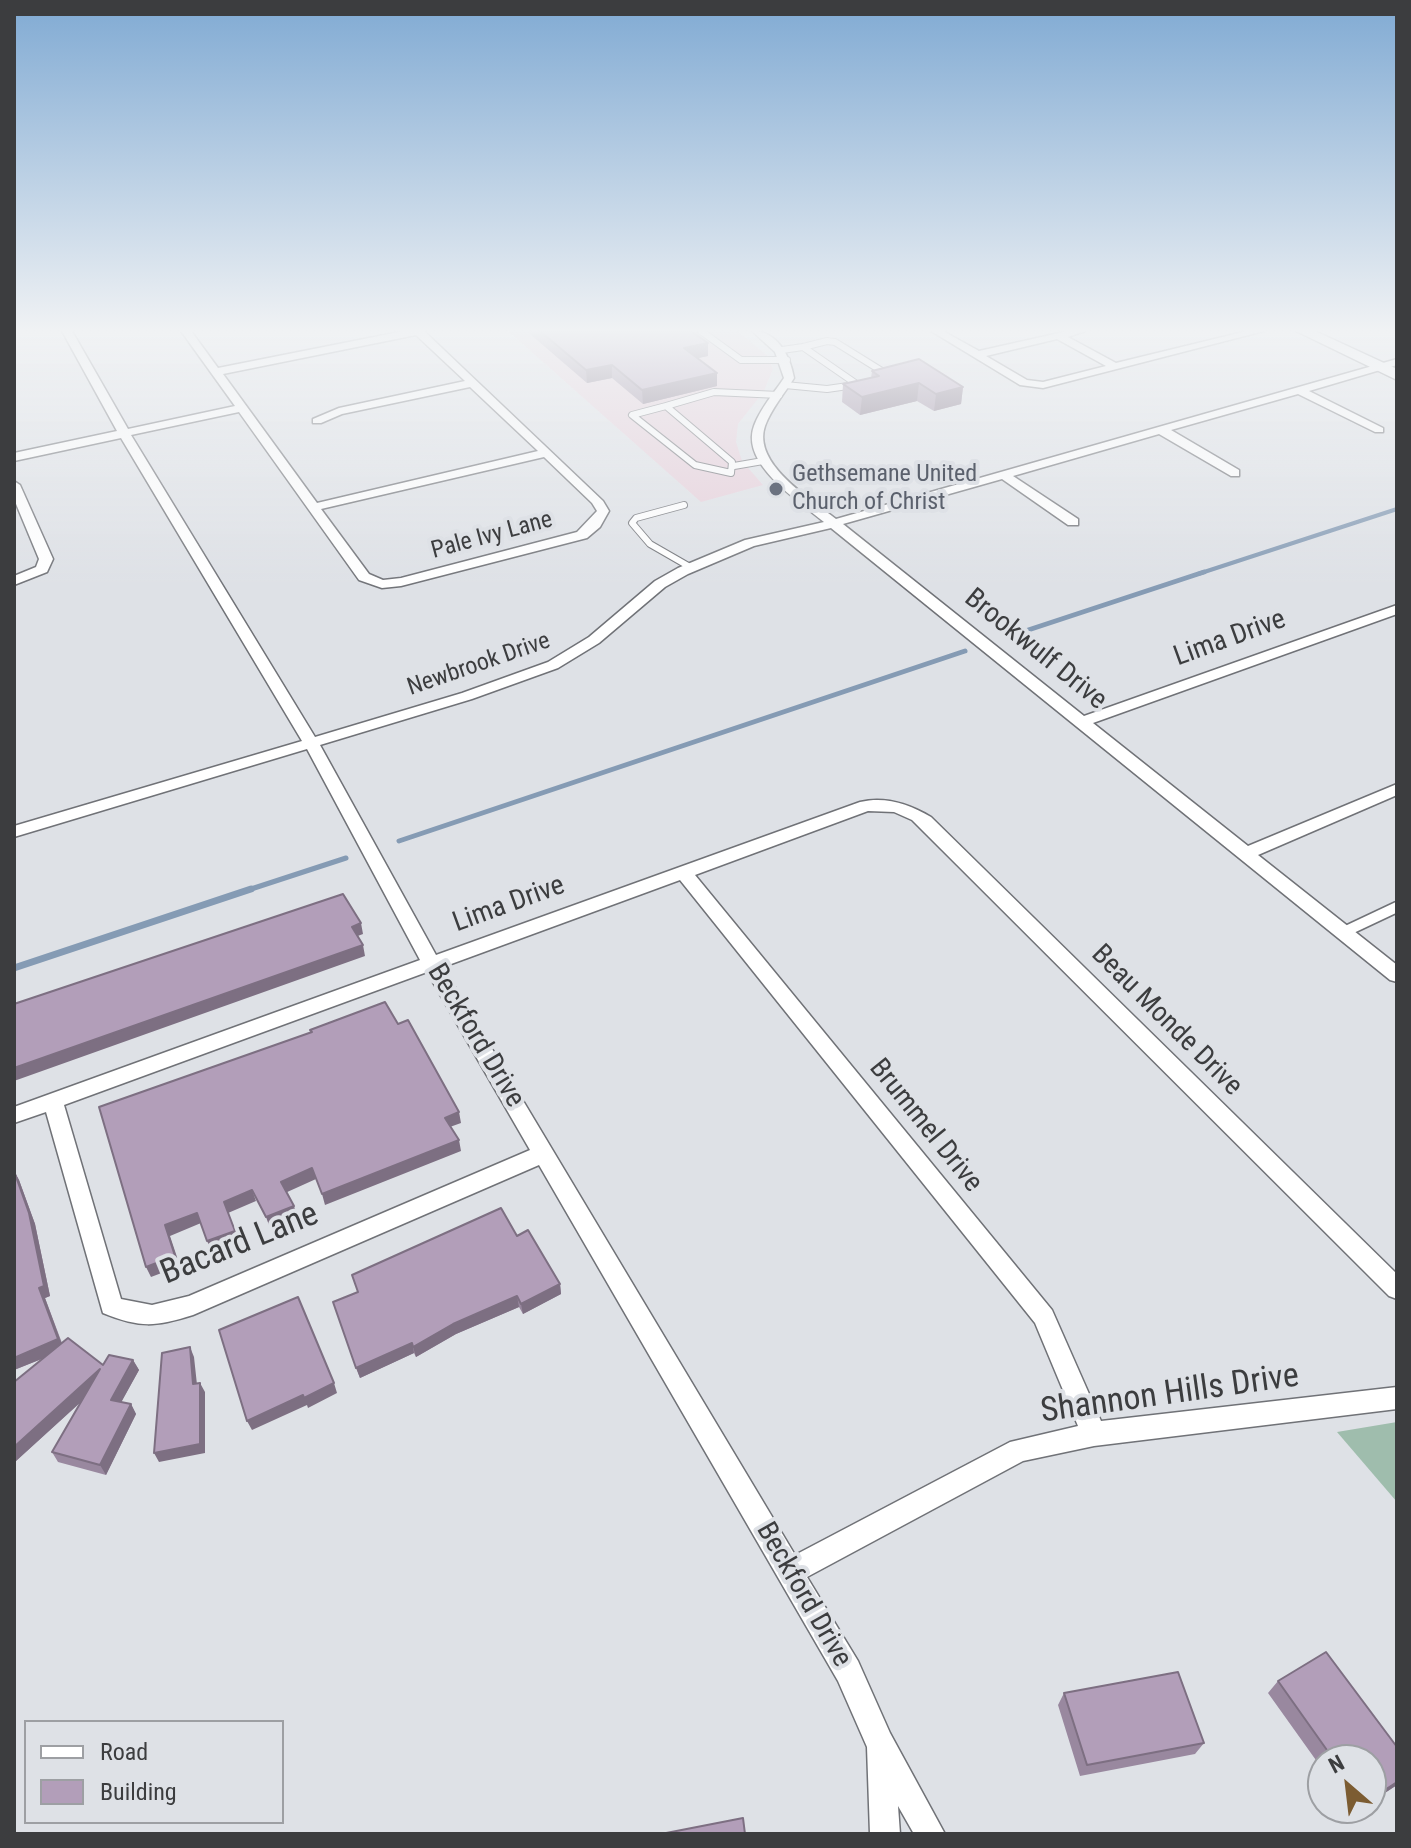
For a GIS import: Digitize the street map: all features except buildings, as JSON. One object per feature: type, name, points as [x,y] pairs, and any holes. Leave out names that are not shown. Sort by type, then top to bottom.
[{"type":"street","name":"Beckford Drive","points":[[115,417],[311,743],[431,963],[848,1671],[880,1743],[930,1834]]},
{"type":"street","points":[[14,457],[198,417]]},
{"type":"street","points":[[249,417],[314,507],[546,453]]},
{"type":"street","points":[[317,421],[325,417]]},
{"type":"street","points":[[509,417],[546,453]]},
{"type":"street","points":[[762,417],[755,438],[763,461]]},
{"type":"street","name":"Newbrook Drive","points":[[14,832],[467,696],[553,665],[621,620],[660,584],[690,567],[750,543],[834,523],[1202,417]]},
{"type":"street","points":[[1353,417],[1379,430]]},
{"type":"street","points":[[1160,429],[1235,473]]},
{"type":"street","name":"Pale Ivy Lane","points":[[314,507],[364,577],[382,584],[582,535],[595,524],[603,511],[597,501],[546,453]]},
{"type":"street","name":"Brookwulf Drive","points":[[763,461],[781,481],[1397,975]]},
{"type":"street","points":[[1003,474],[1073,522]]},
{"type":"street","points":[[14,581],[42,569],[46,559],[15,491]]},
{"type":"street","name":"Lima Drive","points":[[1083,722],[1397,609]]},
{"type":"street","points":[[1247,853],[1397,789]]},
{"type":"street","name":"Lima Drive","points":[[14,1115],[866,806],[889,803]]},
{"type":"street","name":"Beau Monde Drive","points":[[889,803],[925,821],[1397,1289]]},
{"type":"street","name":"Brummel Drive","points":[[683,872],[1044,1317],[1094,1434]]},
{"type":"street","name":"Bacard Lane","points":[[53,1101],[111,1306],[135,1317],[158,1315],[193,1305],[545,1153]]},
{"type":"street","name":"Shannon Hills Drive","points":[[790,1572],[1019,1450],[1094,1434],[1397,1398]]},
{"type":"street","name":"Beckford Drive","points":[[880,1743],[885,1834]]},
{"type":"lane","points":[[635,417],[695,465],[731,473],[734,466]]},
{"type":"lane","points":[[679,417],[734,466]]},
{"type":"lane","points":[[734,466],[763,461]]},
{"type":"lane","points":[[684,505],[636,518],[632,523],[636,532],[656,549],[690,567]]},
{"type":"lane","points":[[1344,932],[1397,907]]},
{"type":"shaded area","points":[[605,417],[743,417],[738,424],[736,442],[742,461],[763,485],[701,502]]},
{"type":"green space","points":[[1397,1422],[1397,1502],[1337,1432]]},
{"type":"waterway","points":[[1198,574],[1397,509]]},
{"type":"waterway","points":[[1007,637],[1204,572]]},
{"type":"waterway","points":[[399,841],[965,651]]},
{"type":"waterway","points":[[245,891],[346,858]]},
{"type":"waterway","points":[[245,891],[251,889]]},
{"type":"waterway","points":[[14,968],[245,891]]},
{"type":"place","name":"Gethsemane United Church of Christ","points":[[776,489]]}]
